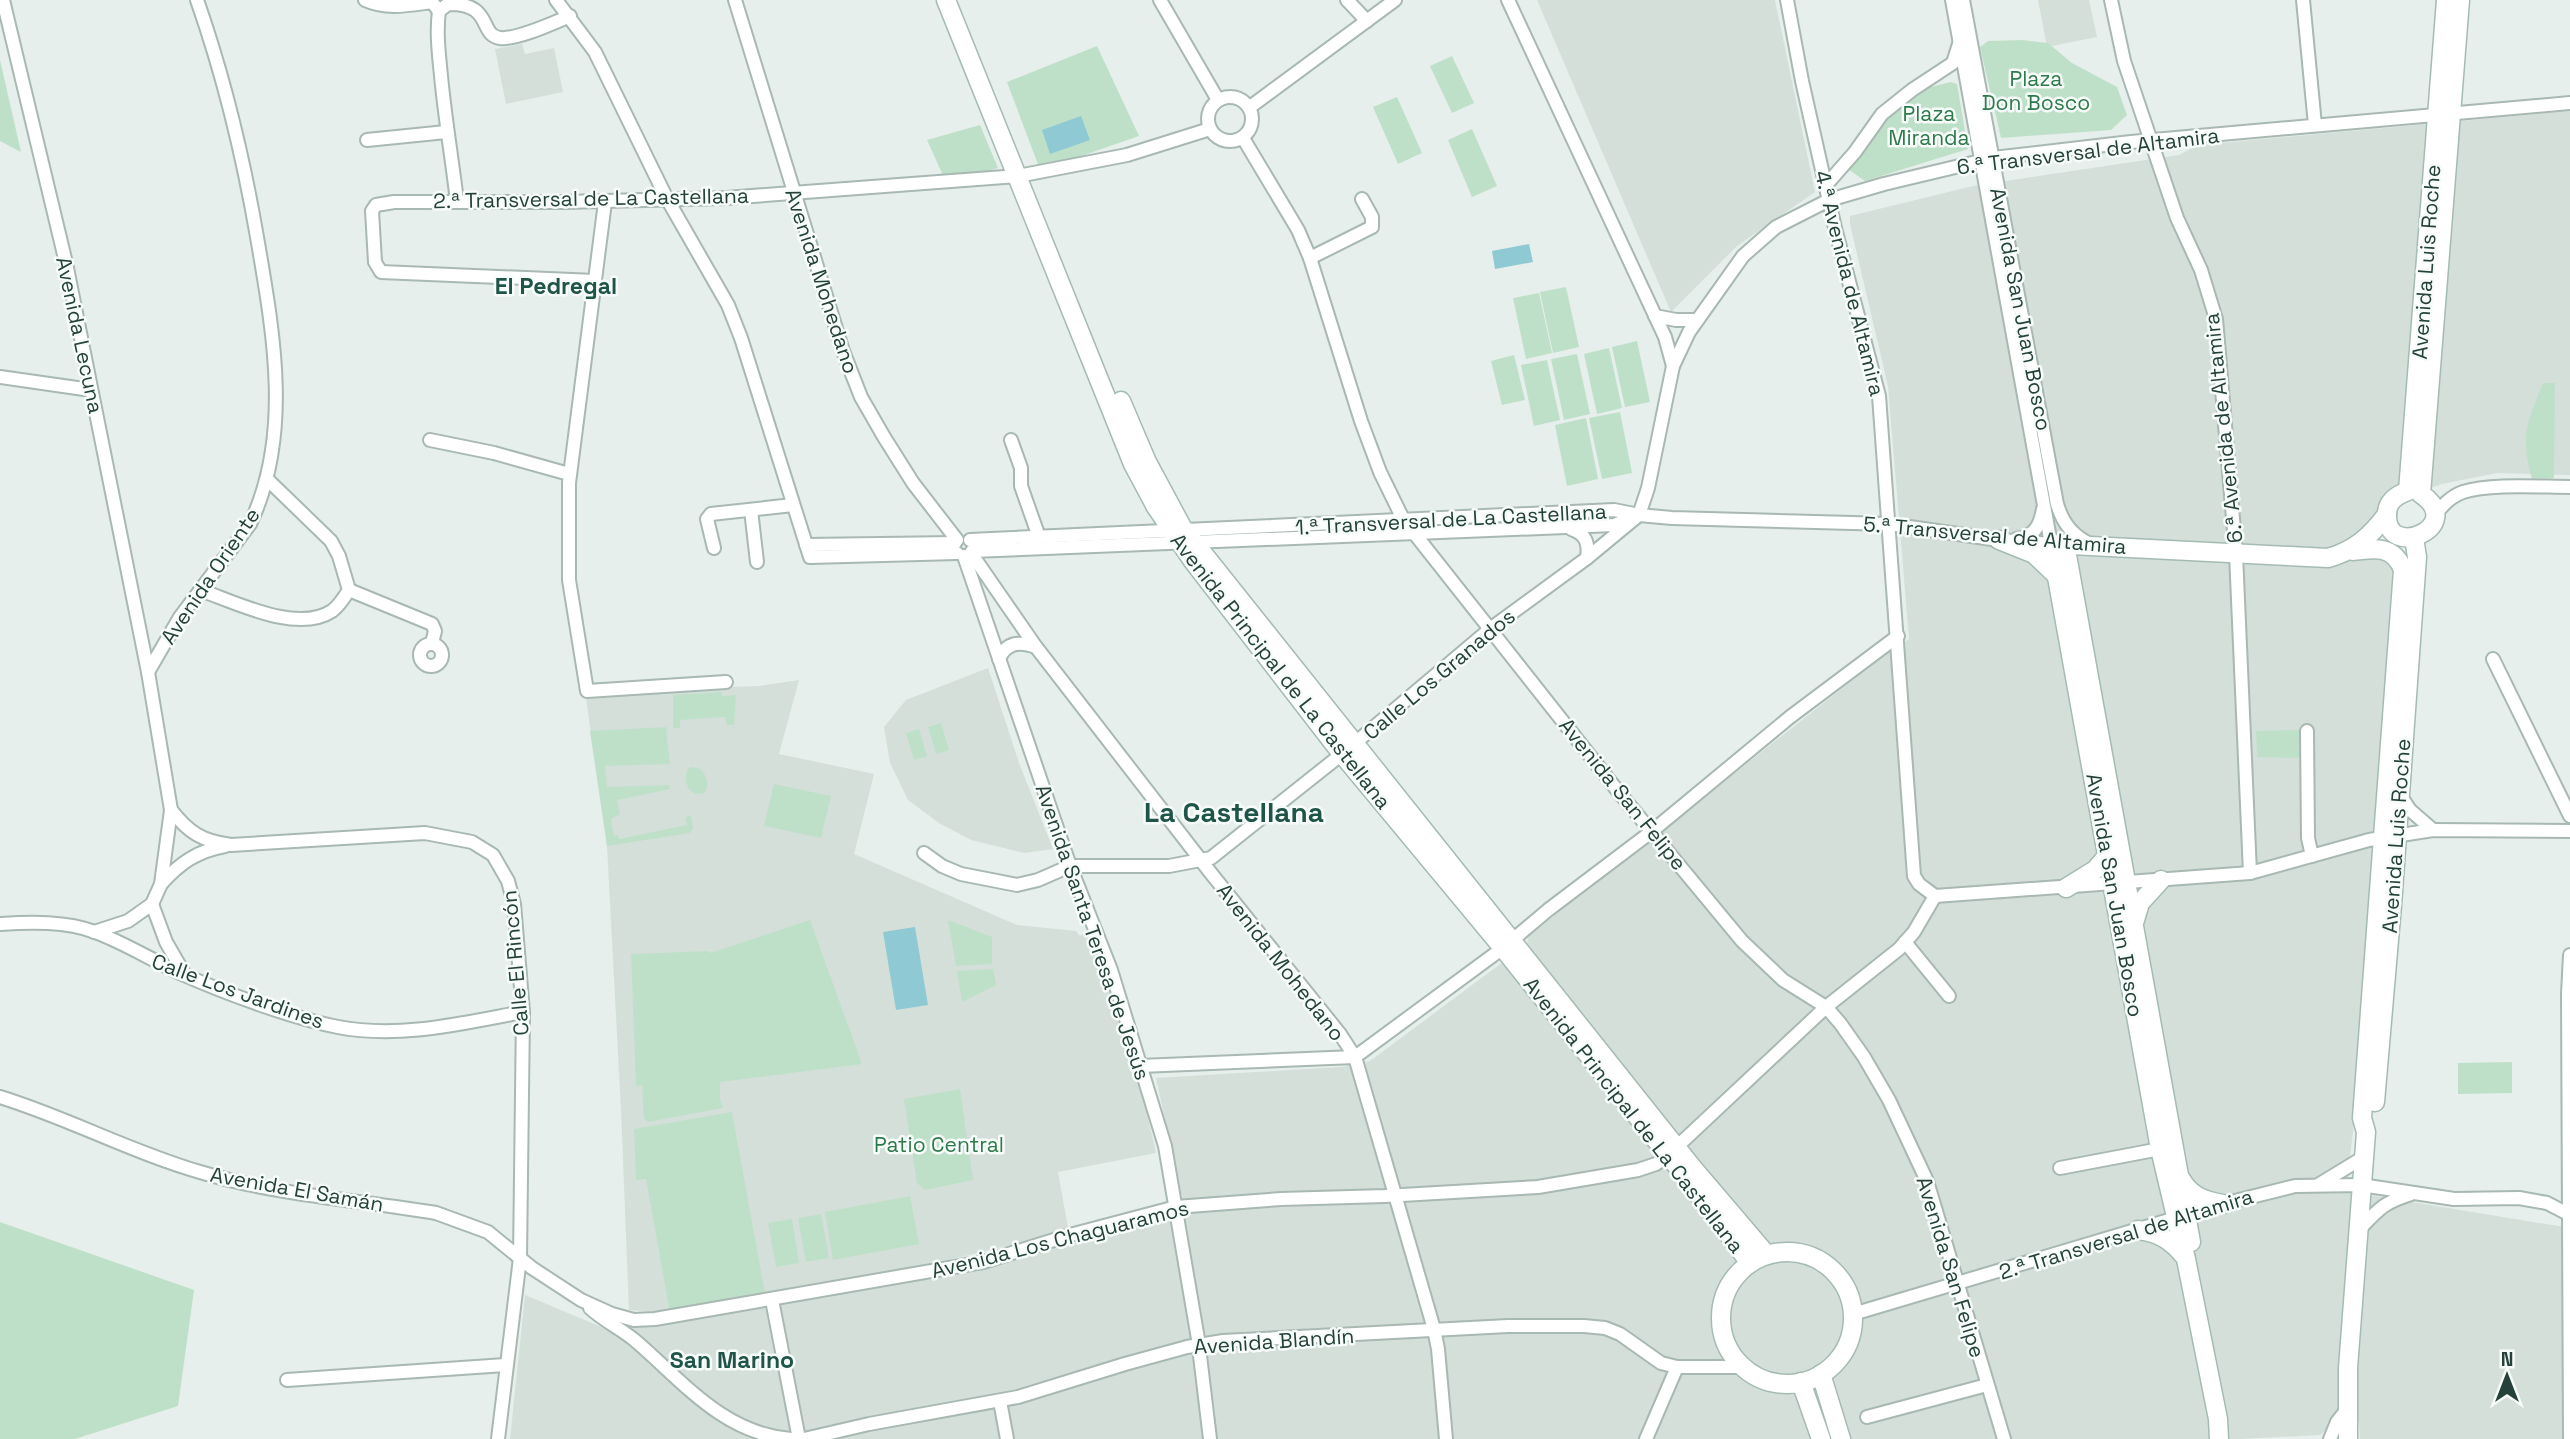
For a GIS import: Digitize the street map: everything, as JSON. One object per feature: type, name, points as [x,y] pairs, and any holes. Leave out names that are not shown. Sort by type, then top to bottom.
[{"type":"main road","name":"Avenida Principal de La Castellana","points":[[946,0],[1023,175]]},
{"type":"main road","name":"Avenida Principal de La Castellana","points":[[958,0],[1133,464],[1156,507],[1182,536],[1348,749],[1508,944],[1672,1151],[1750,1263]]},
{"type":"main road","name":"Avenida Luis Roche","points":[[2434,516],[2432,506],[2421,494],[2445,115],[2446,0]]},
{"type":"main road","name":"Avenida Luis Roche","points":[[2387,514],[2390,502],[2397,495],[2408,491],[2445,115],[2460,0]]},
{"type":"main road","points":[[2387,514],[2393,531],[2403,537],[2414,538],[2428,530],[2434,516]]},
{"type":"main road","name":"5.ª Transversal de Altamira","points":[[2349,551],[2374,532],[2387,514]]},
{"type":"main road","name":"Avenida Luis Roche","points":[[2390,836],[2399,793],[2417,557],[2414,538]]},
{"type":"main road","name":"5.ª Transversal de Altamira","points":[[2055,539],[2102,548],[2146,547],[2328,558],[2349,551],[2374,548],[2389,552],[2400,562],[2403,579]]},
{"type":"main road","name":"Avenida San Juan Bosco","points":[[2055,539],[2120,883],[2160,1149],[2182,1217]]},
{"type":"main road","points":[[1999,540],[2034,554],[2064,578],[2078,558],[2102,548]]},
{"type":"main road","name":"Avenida San Juan Bosco","points":[[2064,578],[2107,856],[2135,922],[2178,1173],[2186,1259],[2218,1419],[2219,1439]]},
{"type":"main road","name":"Avenida Luis Roche","points":[[2348,1439],[2348,1368],[2366,1132],[2362,1118],[2390,836],[2390,728],[2403,579]]},
{"type":"main road","points":[[2066,888],[2095,870],[2107,856]]},
{"type":"main road","points":[[2135,922],[2140,903],[2161,880]]},
{"type":"main road","name":"Avenida Principal de La Castellana","points":[[1672,1151],[1767,1255]]},
{"type":"main road","points":[[2178,1173],[2189,1191],[2209,1202],[2223,1204]]},
{"type":"main road","points":[[2138,1230],[2166,1238],[2186,1259]]},
{"type":"main road","points":[[1797,1253],[1824,1264],[1844,1286],[1853,1314],[1851,1334],[1843,1353],[1821,1374],[1801,1382],[1770,1382],[1743,1367],[1726,1343],[1721,1314],[1730,1285],[1750,1263],[1767,1255],[1797,1253]]},
{"type":"main road","points":[[1821,1374],[1841,1439]]},
{"type":"main road","points":[[1801,1382],[1821,1439]]},
{"type":"street","name":"Avenida Lecuna","points":[[3,0],[66,263],[148,672]]},
{"type":"street","name":"Avenida Oriente","points":[[148,672],[180,617],[250,524],[267,480],[272,458],[277,388],[267,294],[235,126],[215,50],[197,0]]},
{"type":"street","points":[[365,0],[376,5],[394,7],[432,2],[439,11],[439,48],[446,132],[457,201]]},
{"type":"street","points":[[556,0],[596,52],[667,201],[728,305],[741,338],[793,505],[711,514],[708,519],[714,548]]},
{"type":"street","name":"Avenida Mohedano","points":[[735,0],[843,351],[861,397],[913,483],[1036,647],[1340,1034],[1355,1057],[1434,1329],[1446,1439]]},
{"type":"street","points":[[1160,0],[1218,100]]},
{"type":"street","points":[[1347,0],[1367,21]]},
{"type":"street","points":[[1250,107],[1395,0]]},
{"type":"street","points":[[1508,0],[1665,337],[1673,366]]},
{"type":"street","name":"4.ª Avenida de Altamira","points":[[1787,0],[1829,200],[1879,396],[1914,876],[1919,884],[1935,896]]},
{"type":"street","name":"Avenida San Juan Bosco","points":[[1952,0],[2061,517],[2074,535],[2102,548]]},
{"type":"street","name":"Avenida San Juan Bosco","points":[[1963,0],[1986,159],[2044,505],[2055,539]]},
{"type":"street","name":"6.ª Avenida de Altamira","points":[[2111,0],[2124,61],[2150,141],[2177,218],[2201,270],[2216,319],[2236,554],[2250,873]]},
{"type":"street","points":[[2303,0],[2315,125]]},
{"type":"street","points":[[439,11],[448,4],[472,6],[498,38],[520,34],[570,16]]},
{"type":"street","points":[[1826,185],[1855,152],[1882,114],[1953,63],[1959,41]]},
{"type":"street","points":[[1235,97],[1250,107],[1253,121],[1250,131],[1243,138],[1227,141],[1217,137],[1210,129],[1209,113],[1218,100],[1235,97]]},
{"type":"street","name":"6.ª Transversal de Altamira","points":[[1639,515],[1648,488],[1673,366],[1682,344],[1743,256],[1776,227],[1829,200],[1986,159],[2315,125],[2570,103]]},
{"type":"street","name":"2.ª Transversal de La Castellana","points":[[595,281],[381,272],[376,267],[372,211],[376,205],[394,202],[667,201],[1023,175],[1127,155],[1210,129]]},
{"type":"street","points":[[367,140],[446,132]]},
{"type":"street","name":"Avenida San Felipe","points":[[1243,138],[1298,230],[1310,258],[1361,421],[1380,472],[1403,519],[1651,832],[1760,960],[1783,980],[1826,1007],[1864,1056],[1889,1100],[1927,1181],[2004,1439]]},
{"type":"street","points":[[1310,258],[1372,227],[1372,217],[1362,199]]},
{"type":"street","points":[[605,202],[569,474],[569,580],[587,691],[726,682]]},
{"type":"street","points":[[1655,316],[1697,320]]},
{"type":"street","points":[[0,377],[91,390]]},
{"type":"street","points":[[430,440],[494,453],[569,474]]},
{"type":"street","points":[[1011,440],[1021,468],[1021,486],[1039,537]]},
{"type":"street","points":[[200,590],[269,614],[300,621],[330,613],[341,603],[349,590],[339,555],[331,541],[267,480]]},
{"type":"street","points":[[2434,516],[2461,492],[2511,487],[2570,487]]},
{"type":"street","name":"1.ª Transversal de La Castellana","points":[[793,505],[808,551],[963,548],[1182,536],[1403,519],[1614,510],[1639,515]]},
{"type":"street","points":[[1999,540],[2030,535],[2041,520],[2044,505]]},
{"type":"street","points":[[751,510],[758,562]]},
{"type":"street","name":"1.ª Transversal de La Castellana","points":[[963,548],[1039,537],[1413,533],[1614,525],[1639,515]]},
{"type":"street","name":"5.ª Transversal de Altamira","points":[[1639,515],[1889,524],[1999,540],[2055,539]]},
{"type":"street","name":"Calle Los Granados","points":[[924,853],[942,866],[961,874],[1017,885],[1038,880],[1070,866],[1168,866],[1202,860],[1220,853],[1490,629],[1587,558],[1639,515]]},
{"type":"street","points":[[1567,527],[1579,532],[1586,539],[1587,558]]},
{"type":"street","name":"Avenida Santa Teresa de Jesús","points":[[963,548],[1070,866],[1111,970],[1165,1146],[1198,1345],[1210,1439]]},
{"type":"street","points":[[349,590],[432,624],[435,631],[432,643]]},
{"type":"street","points":[[1140,1066],[1355,1057],[1508,944],[1651,832],[1790,717],[1898,636]]},
{"type":"street","points":[[999,659],[1003,651],[1015,643],[1036,647]]},
{"type":"street","points":[[2493,659],[2570,816]]},
{"type":"street","points":[[94,932],[128,921],[152,904],[160,884],[171,810],[148,672]]},
{"type":"street","points":[[2307,731],[2308,838],[2312,856]]},
{"type":"street","points":[[2399,793],[2410,810],[2433,830]]},
{"type":"street","name":"Calle El Rincón","points":[[171,810],[184,827],[194,834],[231,845]]},
{"type":"street","points":[[1935,896],[2250,873],[2343,846],[2433,830],[2570,831]]},
{"type":"street","name":"Calle El Rincón","points":[[160,884],[182,862],[191,857],[209,849],[231,845],[425,833],[472,842],[493,855],[508,881],[514,904],[523,1012],[520,1258],[498,1439]]},
{"type":"street","name":"Avenida Los Chaguaramos","points":[[581,1300],[612,1314],[634,1320],[655,1319],[983,1262],[1070,1235],[1176,1207],[1280,1199],[1538,1187],[1638,1170],[1656,1164],[1672,1151],[1826,1007],[1905,942],[1935,896]]},
{"type":"street","points":[[152,904],[166,942],[185,975]]},
{"type":"street","name":"Calle Los Jardines","points":[[0,924],[50,923],[94,932],[185,975],[301,1017],[349,1028],[383,1032],[448,1026],[523,1012]]},
{"type":"street","points":[[1905,942],[1949,996]]},
{"type":"street","points":[[2570,955],[2570,1439]]},
{"type":"street","name":"Avenida El Samán","points":[[0,1097],[148,1156],[246,1185],[436,1213],[488,1233],[581,1300]]},
{"type":"street","points":[[2060,1168],[2160,1149]]},
{"type":"street","points":[[2317,1185],[2364,1157]]},
{"type":"street","name":"2.ª Transversal de Altamira","points":[[1853,1314],[2285,1188],[2361,1185],[2454,1199],[2519,1198],[2547,1203],[2569,1215]]},
{"type":"street","points":[[2357,1232],[2374,1211],[2414,1193]]},
{"type":"street","points":[[581,1300],[602,1319],[636,1341],[682,1385],[720,1416],[754,1432],[791,1439]]},
{"type":"street","points":[[772,1300],[801,1439]]},
{"type":"street","points":[[634,1320],[633,1333],[636,1341]]},
{"type":"street","name":"Avenida Blandín","points":[[801,1439],[1000,1401],[1198,1345],[1223,1341],[1434,1329],[1584,1326],[1605,1328],[1620,1334],[1661,1363],[1677,1367],[1743,1367]]},
{"type":"street","points":[[287,1380],[505,1365]]},
{"type":"street","points":[[1646,1439],[1677,1367]]},
{"type":"street","points":[[1867,1417],[1987,1385]]},
{"type":"street","points":[[1000,1401],[1007,1439]]},
{"type":"street","points":[[2330,1439],[2337,1422],[2348,1408]]},
{"type":"street","points":[[2218,1419],[2229,1439]]},
{"type":"shaded area","points":[[1537,0],[1775,0],[1815,192],[1737,246],[1671,312]]},
{"type":"shaded area","points":[[2038,0],[2089,0],[2097,37],[2047,47]]},
{"type":"shaded area","points":[[522,44],[525,54],[554,48],[563,92],[506,104],[495,49]]},
{"type":"shaded area","points":[[2570,111],[2570,475],[2497,473],[2442,484],[2380,505],[2372,521],[2376,545],[2395,560],[2347,1185],[2351,1192],[2570,1228],[2570,1439],[2360,1439],[2359,1422],[2334,1423],[2320,1435],[2238,1439],[510,1439],[525,1295],[611,1331],[982,1269],[1185,1211],[1156,1078],[1341,1067],[1370,1061],[1527,944],[1533,932],[1882,657],[1909,639],[1888,386],[1850,216],[1973,186],[2179,155],[2198,145]]},
{"type":"shaded area","points":[[988,668],[1019,763],[1053,849],[1024,853],[971,840],[939,823],[908,800],[890,763],[884,727],[906,700]]},
{"type":"shaded area","points":[[799,680],[779,754],[874,774],[854,854],[1017,925],[1076,931],[1080,936],[1090,927],[1143,1096],[1156,1153],[1058,1172],[1068,1228],[1055,1231],[1055,1234],[961,1257],[670,1313],[629,1310],[607,846],[586,698],[591,695],[665,689],[759,686]]},
{"type":"green space","name":"Plaza Don Bosco","points":[[2022,40],[2048,43],[2072,63],[2117,87],[2127,115],[2111,130],[2001,138],[1980,47],[1988,41]]},
{"type":"green space","points":[[1097,46],[1139,136],[1070,160],[1039,167],[1007,82]]},
{"type":"green space","points":[[1452,56],[1474,103],[1452,113],[1430,66]]},
{"type":"green space","points":[[0,60],[21,152],[0,141]]},
{"type":"green space","name":"Plaza Miranda","points":[[1951,82],[1957,84],[1968,149],[1865,181],[1848,169],[1886,115],[1918,90]]},
{"type":"green space","points":[[1397,97],[1422,153],[1398,164],[1373,107]]},
{"type":"green space","points":[[980,125],[998,168],[946,182],[927,140]]},
{"type":"green space","points":[[1472,129],[1497,186],[1472,197],[1448,140]]},
{"type":"green space","points":[[1566,287],[1579,347],[1553,353],[1540,292]]},
{"type":"green space","points":[[1539,293],[1552,353],[1526,359],[1513,298]]},
{"type":"green space","points":[[1637,341],[1650,402],[1625,407],[1612,347]]},
{"type":"green space","points":[[1609,348],[1622,408],[1597,414],[1584,354]]},
{"type":"green space","points":[[1577,354],[1590,414],[1564,420],[1551,359]]},
{"type":"green space","points":[[1514,355],[1525,400],[1502,405],[1491,361]]},
{"type":"green space","points":[[1547,360],[1560,420],[1534,426],[1521,365]]},
{"type":"green space","points":[[2543,383],[2555,383],[2554,478],[2532,479],[2526,451],[2527,430]]},
{"type":"green space","points":[[1620,412],[1632,473],[1602,479],[1589,418]]},
{"type":"green space","points":[[1586,418],[1598,479],[1567,486],[1555,425]]},
{"type":"green space","points":[[721,692],[722,696],[736,695],[734,725],[727,725],[725,717],[680,720],[680,728],[673,728],[673,695]]},
{"type":"green space","points":[[941,723],[949,750],[936,754],[928,727]]},
{"type":"green space","points":[[666,727],[670,764],[605,766],[607,787],[669,785],[670,789],[617,800],[620,814],[611,819],[614,836],[618,835],[619,839],[687,825],[685,817],[691,816],[693,828],[690,833],[607,846],[590,731]]},
{"type":"green space","points":[[919,729],[927,756],[914,760],[906,733]]},
{"type":"green space","points":[[2300,730],[2300,758],[2257,757],[2256,731]]},
{"type":"green space","points":[[691,767],[699,768],[704,773],[707,783],[705,793],[695,794],[688,787],[686,773]]},
{"type":"green space","points":[[774,784],[831,796],[821,838],[764,826]]},
{"type":"green space","points":[[810,920],[862,1064],[720,1082],[723,1108],[648,1122],[644,1118],[642,1085],[636,1086],[631,954],[710,953]]},
{"type":"green space","points":[[948,920],[992,937],[992,964],[956,966]]},
{"type":"green space","points":[[993,969],[996,985],[962,1002],[957,971]]},
{"type":"green space","points":[[2512,1062],[2512,1093],[2458,1094],[2458,1063]]},
{"type":"green space","name":"Patio Central","points":[[960,1089],[973,1180],[925,1190],[917,1183],[904,1099]]},
{"type":"green space","points":[[732,1112],[765,1294],[670,1313],[646,1179],[636,1180],[634,1129]]},
{"type":"green space","points":[[910,1196],[919,1244],[833,1260],[825,1212]]},
{"type":"green space","points":[[821,1214],[829,1258],[806,1262],[798,1218]]},
{"type":"green space","points":[[792,1219],[799,1263],[776,1267],[768,1223]]},
{"type":"green space","points":[[0,1222],[194,1290],[178,1406],[75,1439],[0,1439]]},
{"type":"water","points":[[1081,116],[1090,140],[1050,154],[1042,130]]},
{"type":"water","points":[[1529,244],[1533,262],[1495,269],[1492,251]]},
{"type":"water","points":[[915,927],[928,1005],[896,1010],[883,932]]},
{"type":"district","name":"El Pedregal","points":[[556,286]]},
{"type":"district","name":"La Castellana","points":[[1234,812]]},
{"type":"district","name":"San Marino","points":[[732,1360]]}]
